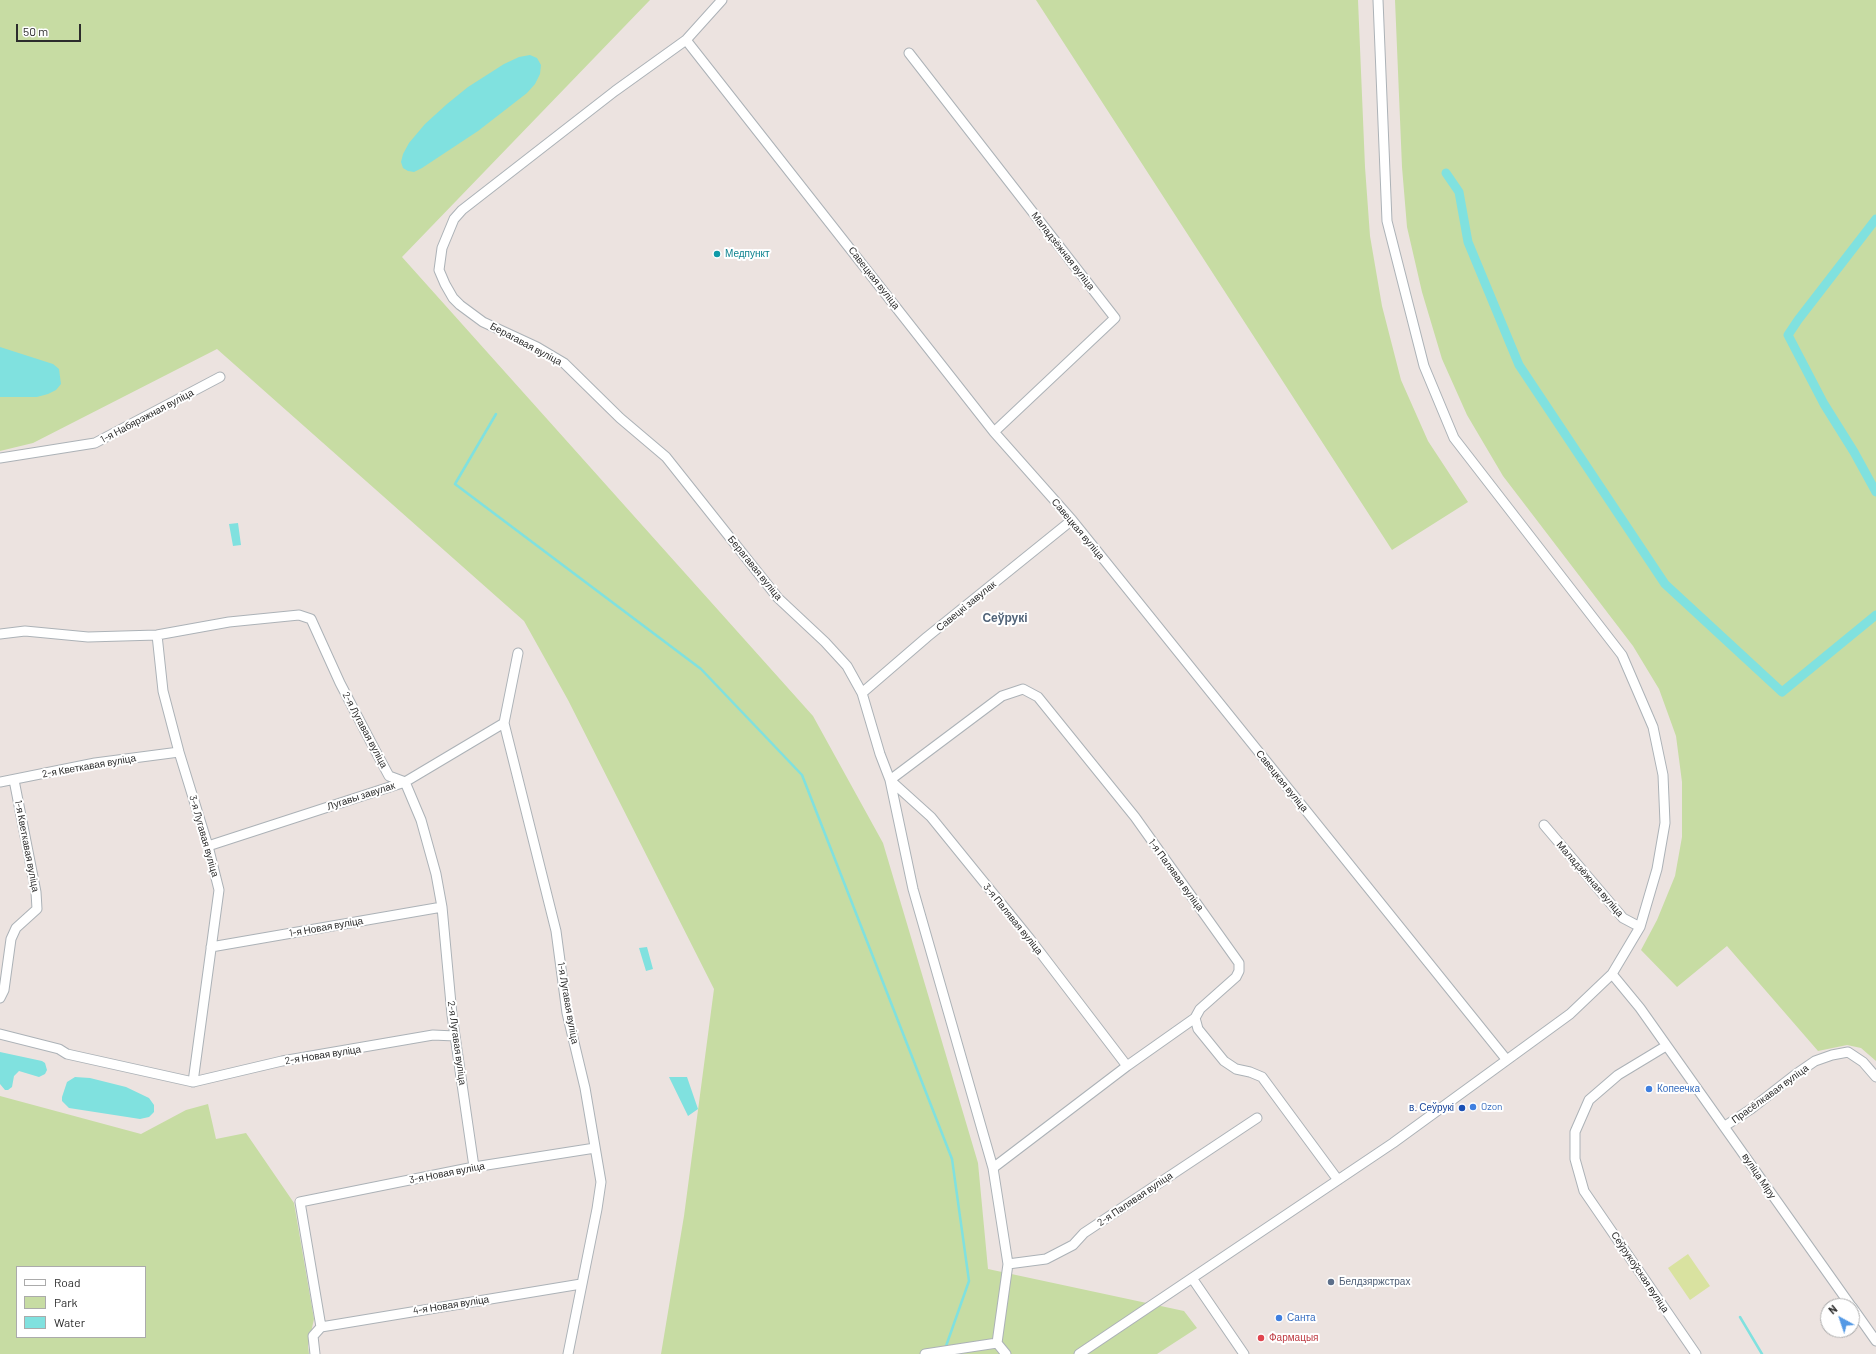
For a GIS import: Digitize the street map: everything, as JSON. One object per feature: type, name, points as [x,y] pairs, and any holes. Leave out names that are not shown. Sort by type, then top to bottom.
[{"type":"street","points":[[686,40],[722,0]]},
{"type":"street","points":[[1079,1354],[1393,1143],[1506,1059],[1570,1014],[1612,974],[1640,927],[1657,869],[1665,823],[1663,775],[1653,727],[1622,655],[1454,438],[1424,366],[1387,221],[1378,0]]},
{"type":"street","name":"Савецкая вуліца","points":[[686,40],[994,432],[1072,520],[1506,1059]]},
{"type":"street","name":"Берагавая вуліца","points":[[686,40],[615,91],[462,210],[454,219],[442,248],[439,270],[453,298],[460,305],[484,322],[536,347],[564,363],[620,418],[666,457],[778,598],[847,666],[862,693],[880,754],[890,780],[913,888],[993,1168],[1008,1264],[998,1344]]},
{"type":"street","name":"Маладзёжная вуліца","points":[[909,53],[1115,318],[994,432]]},
{"type":"street","name":"1-я Набярэжная вуліца","points":[[0,458],[95,443],[220,376]]},
{"type":"street","name":"Савецкі завулак","points":[[862,693],[927,637],[1072,520]]},
{"type":"street","name":"2-я Лугавая вуліца","points":[[0,634],[25,631],[88,637],[157,635],[229,622],[299,615],[310,619],[340,683],[389,776],[406,782],[421,820],[436,874],[442,906],[455,1036],[474,1167]]},
{"type":"street","name":"3-я Лугавая вуліца","points":[[157,635],[163,691],[179,752],[208,846],[218,890],[192,1082]]},
{"type":"street","name":"1-я Лугавая вуліца","points":[[518,654],[504,723],[556,932],[567,1013],[585,1088],[601,1182],[568,1354]]},
{"type":"street","name":"1-я Палявая вуліца","points":[[890,780],[1002,696],[1023,689],[1038,697],[1135,818],[1239,963],[1239,971],[1236,977],[1200,1009],[1194,1018],[1127,1066],[993,1168]]},
{"type":"street","name":"Лугавы завулак","points":[[208,846],[406,782],[504,723]]},
{"type":"street","name":"2-я Кветкавая вуліца","points":[[0,782],[96,763],[179,752]]},
{"type":"street","name":"1-я Кветкавая вуліца","points":[[0,998],[4,990],[12,939],[16,928],[37,908],[36,892],[14,780]]},
{"type":"street","name":"3-я Палявая вуліца","points":[[890,780],[931,817],[1030,940],[1127,1066]]},
{"type":"street","name":"Маладзёжная вуліца","points":[[1544,825],[1623,918],[1640,927]]},
{"type":"street","name":"1-я Новая вуліца","points":[[211,947],[442,906]]},
{"type":"street","name":"вуліца Міру","points":[[1612,974],[1640,1008],[1846,1298]]},
{"type":"street","points":[[1194,1018],[1198,1029],[1224,1061],[1236,1069],[1250,1072],[1262,1077],[1338,1180]]},
{"type":"street","points":[[0,1034],[59,1049],[67,1054],[192,1082]]},
{"type":"street","name":"2-я Новая вуліца","points":[[192,1082],[282,1062],[433,1035],[455,1036]]},
{"type":"street","name":"Сеўрукоўская вуліца","points":[[1666,1046],[1618,1075],[1589,1100],[1575,1132],[1575,1159],[1584,1191],[1696,1354]]},
{"type":"street","name":"Прасёлкавая вуліца","points":[[1725,1126],[1751,1109],[1802,1069],[1815,1061],[1832,1055],[1848,1052],[1863,1062],[1876,1076]]},
{"type":"street","name":"2-я Палявая вуліца","points":[[1008,1264],[1046,1259],[1073,1244],[1084,1233],[1256,1118]]},
{"type":"street","name":"3-я Новая вуліца","points":[[321,1327],[300,1202],[474,1167],[595,1148]]},
{"type":"street","points":[[1192,1278],[1244,1354]]},
{"type":"street","name":"4-я Новая вуліца","points":[[321,1327],[581,1284]]},
{"type":"street","name":"вуліца Міру","points":[[1860,1318],[1876,1341]]},
{"type":"street","points":[[315,1354],[313,1336],[321,1327]]},
{"type":"street","points":[[925,1354],[998,1344],[1006,1354]]},
{"type":"green space","points":[[0,0],[650,0],[402,257],[813,716],[883,843],[978,1163],[988,1269],[1184,1311],[1197,1328],[1157,1354],[661,1354],[684,1216],[714,989],[568,700],[524,621],[217,349],[33,443],[0,451]]},
{"type":"green space","points":[[1036,0],[1358,0],[1365,167],[1370,236],[1382,306],[1401,380],[1428,441],[1468,502],[1392,550]]},
{"type":"green space","points":[[1395,0],[1876,0],[1876,1061],[1861,1048],[1847,1045],[1818,1051],[1727,946],[1677,987],[1641,950],[1657,920],[1675,876],[1682,837],[1682,782],[1676,736],[1659,689],[1633,646],[1503,476],[1467,415],[1442,359],[1422,292],[1407,227],[1402,167]]},
{"type":"green space","points":[[0,1096],[141,1134],[186,1110],[208,1104],[216,1139],[246,1133],[294,1203],[314,1319],[308,1346],[309,1354],[0,1354]]},
{"type":"green space","points":[[1688,1254],[1710,1286],[1690,1300],[1668,1268]]},
{"type":"water","points":[[530,55],[537,58],[541,65],[540,74],[535,84],[527,93],[478,131],[422,168],[414,172],[403,168],[401,162],[403,154],[409,143],[425,124],[447,104],[468,87],[504,64],[519,57]]},
{"type":"water","points":[[0,347],[53,364],[59,369],[61,384],[56,390],[37,397],[0,397]]},
{"type":"water","points":[[238,523],[241,545],[233,546],[229,524]]},
{"type":"water","points":[[647,947],[653,969],[646,971],[639,948]]},
{"type":"water","points":[[0,1052],[42,1061],[45,1063],[47,1070],[45,1074],[39,1077],[19,1071],[14,1076],[12,1087],[5,1090],[0,1084]]},
{"type":"water","points":[[75,1077],[90,1078],[126,1087],[149,1098],[154,1105],[154,1112],[149,1117],[140,1119],[69,1108],[62,1101],[62,1097],[67,1082]]},
{"type":"water","points":[[669,1077],[687,1077],[698,1109],[688,1116]]},
{"type":"waterway","points":[[1446,173],[1459,192],[1468,242],[1519,365],[1665,584],[1782,692],[1876,615]]},
{"type":"waterway","points":[[1876,219],[1788,335],[1824,404],[1854,452],[1876,492]]},
{"type":"waterway","points":[[496,414],[455,484],[701,669],[802,775],[952,1159],[969,1281],[945,1349]]},
{"type":"waterway","points":[[1740,1317],[1762,1354]]},
{"type":"place","name":"Медпункт","points":[[717,254]]},
{"type":"place","name":"Копеечка","points":[[1649,1089]]},
{"type":"place","name":"Ozon","points":[[1473,1107]]},
{"type":"place","name":"в. Сеўрукі","points":[[1462,1108]]},
{"type":"place","name":"Белдзяржстрах","points":[[1331,1282]]},
{"type":"place","name":"Санта","points":[[1279,1318]]},
{"type":"place","name":"Фармацыя","points":[[1261,1338]]},
{"type":"district","name":"Сеўрукі","points":[[1005,618]]}]
